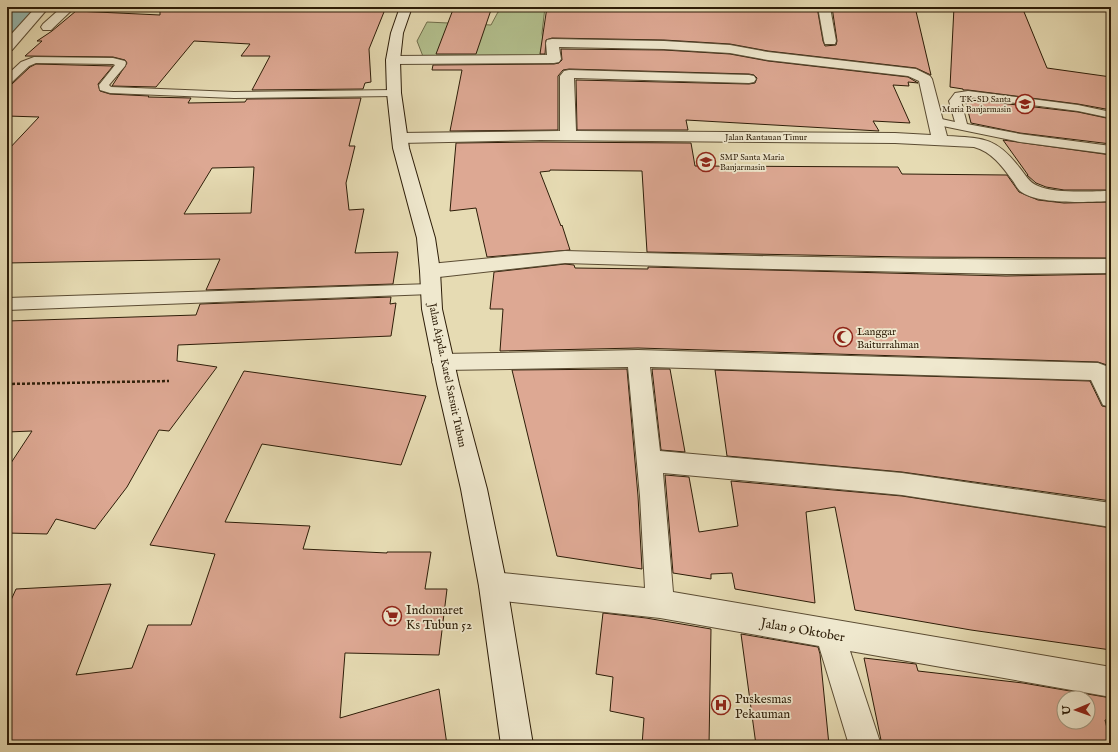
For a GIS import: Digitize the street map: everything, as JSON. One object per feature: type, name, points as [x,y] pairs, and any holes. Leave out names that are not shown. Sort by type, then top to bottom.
[{"type":"street","points":[[7,47],[43,7]]},
{"type":"street","points":[[47,27],[69,7]]},
{"type":"street","name":"Jalan Aipda. Karel Satsuit Tubun","points":[[406,7],[397,33],[393,60],[394,93],[400,138],[426,238],[432,309],[443,362],[474,489],[493,586],[517,745]]},
{"type":"street","points":[[824,7],[830,41]]},
{"type":"street","points":[[393,60],[554,59],[552,43],[664,45],[730,49],[768,56],[911,72],[925,79],[937,122],[940,140]]},
{"type":"street","points":[[568,135],[567,76],[569,74],[749,79]]},
{"type":"street","name":"Jalan Rantauan Timur","points":[[400,138],[568,135],[887,138],[975,142],[995,148],[1000,152],[1026,186],[1037,192],[1050,195],[1111,196]]},
{"type":"street","points":[[430,280],[565,257],[730,262],[1006,267],[1111,266]]},
{"type":"street","points":[[638,358],[653,496],[660,604]]},
{"type":"street","points":[[443,362],[638,358],[1105,372],[1111,398]]},
{"type":"street","points":[[649,461],[902,484],[1111,515]]},
{"type":"street","name":"Jalan 9 Oktober","points":[[493,586],[660,604],[1111,682]]},
{"type":"street","points":[[830,634],[865,745]]},
{"type":"lane","points":[[7,81],[25,64],[34,60],[114,61],[121,62],[120,66],[104,84],[104,88],[110,90],[234,95],[394,93]]},
{"type":"lane","points":[[962,126],[955,101],[959,95],[968,94],[1078,108],[1111,115]]},
{"type":"lane","points":[[937,122],[1020,138],[1111,150]]},
{"type":"lane","points":[[7,304],[430,280]]},
{"type":"path","points":[[7,384],[169,381]]},
{"type":"green space","points":[[511,7],[545,7],[542,33],[545,56],[424,59],[417,41],[427,22],[491,25],[498,12]]},
{"type":"water","points":[[7,7],[37,7],[7,38]]},
{"type":"building","points":[[160,7],[386,7],[369,49],[371,82],[365,83],[363,89],[252,90],[270,56],[241,56],[250,44],[194,41],[156,87],[112,86],[127,63],[125,60],[113,57],[25,56],[42,41],[37,41],[52,31],[76,11],[160,15]]},
{"type":"building","points":[[454,7],[492,7],[476,54],[436,54]]},
{"type":"building","points":[[547,7],[817,7],[825,46],[836,45],[837,41],[832,7],[915,7],[931,75],[916,68],[768,51],[730,44],[664,40],[552,38],[546,40],[545,54],[540,54]]},
{"type":"building","points":[[954,7],[1022,7],[1047,68],[1111,77],[1111,110],[1078,104],[963,90],[950,87]]},
{"type":"building","points":[[561,49],[664,50],[730,54],[768,61],[908,77],[918,83],[908,82],[909,86],[893,85],[910,123],[873,121],[879,131],[686,120],[688,130],[577,130],[576,80],[749,84],[755,83],[757,78],[754,75],[749,74],[569,69],[563,70],[558,76],[558,130],[450,131],[462,70],[432,70],[433,65],[554,64],[559,63],[562,60]]},
{"type":"building","points":[[36,64],[113,66],[98,84],[100,91],[110,94],[149,96],[148,97],[191,98],[188,103],[245,102],[247,99],[361,98],[349,146],[355,146],[346,183],[349,210],[364,209],[355,253],[398,252],[393,284],[206,290],[220,259],[7,263],[7,151],[39,117],[7,116],[7,85],[12,84],[30,67]],"holes":[[[254,167],[251,213],[184,214],[212,168]]]},
{"type":"building","points":[[965,99],[1078,112],[1111,119],[1111,144],[1020,133],[971,123]]},
{"type":"building","points":[[1003,140],[1111,155],[1111,190],[1064,190],[1046,187],[1036,183],[1027,175]]},
{"type":"building","points":[[456,143],[691,143],[695,166],[898,167],[902,174],[1007,175],[1019,192],[1038,200],[1064,203],[1111,202],[1111,258],[906,257],[647,252],[642,171],[550,170],[540,172],[561,226],[562,225],[570,250],[487,257],[476,208],[450,211]]},
{"type":"building","points":[[565,264],[574,265],[575,268],[648,269],[648,267],[1006,276],[1111,274],[1111,373],[1107,365],[1098,362],[638,348],[500,351],[503,309],[490,309],[494,272]]},
{"type":"building","points":[[391,297],[390,304],[396,303],[391,336],[178,345],[177,361],[217,367],[169,431],[159,430],[127,487],[95,529],[56,519],[47,534],[7,533],[7,469],[32,431],[7,432],[7,321],[196,315],[200,304]]},
{"type":"building","points":[[627,369],[638,496],[642,569],[557,556],[512,370]]},
{"type":"building","points":[[652,369],[670,369],[685,452],[661,450]]},
{"type":"building","points":[[715,370],[1090,381],[1102,406],[1111,408],[1111,501],[902,472],[727,456]]},
{"type":"building","points":[[244,371],[426,396],[401,465],[262,444],[225,522],[310,526],[303,549],[387,553],[431,552],[425,589],[447,589],[439,655],[345,653],[340,718],[439,689],[447,745],[7,745],[7,609],[16,589],[111,584],[76,675],[132,668],[148,625],[191,625],[215,554],[150,545]]},
{"type":"building","points":[[665,475],[689,477],[699,532],[738,526],[731,481],[902,496],[1111,528],[1111,650],[971,630],[855,610],[835,507],[806,512],[815,603],[735,589],[732,573],[711,574],[711,579],[673,573]]},
{"type":"building","points":[[603,613],[646,618],[711,629],[709,745],[642,745],[644,718],[610,711],[613,677],[596,674]]},
{"type":"building","points":[[741,634],[818,647],[820,654],[829,745],[756,745]]},
{"type":"building","points":[[864,658],[916,664],[918,671],[1023,683],[1064,690],[1056,690],[1056,730],[1096,730],[1096,695],[1111,698],[1111,719],[1105,720],[1111,745],[882,745]]},
{"type":"place","name":"TK-SD Santa Maria Banjarmasin","points":[[1025,104]]},
{"type":"place","name":"SMP Santa Maria Banjarmasin","points":[[706,162]]},
{"type":"place","name":"Langgar Baiturrahman","points":[[843,337]]},
{"type":"place","name":"Indomaret Ks Tubun 52","points":[[392,616]]},
{"type":"place","name":"Puskesmas Pekauman","points":[[721,705]]}]
